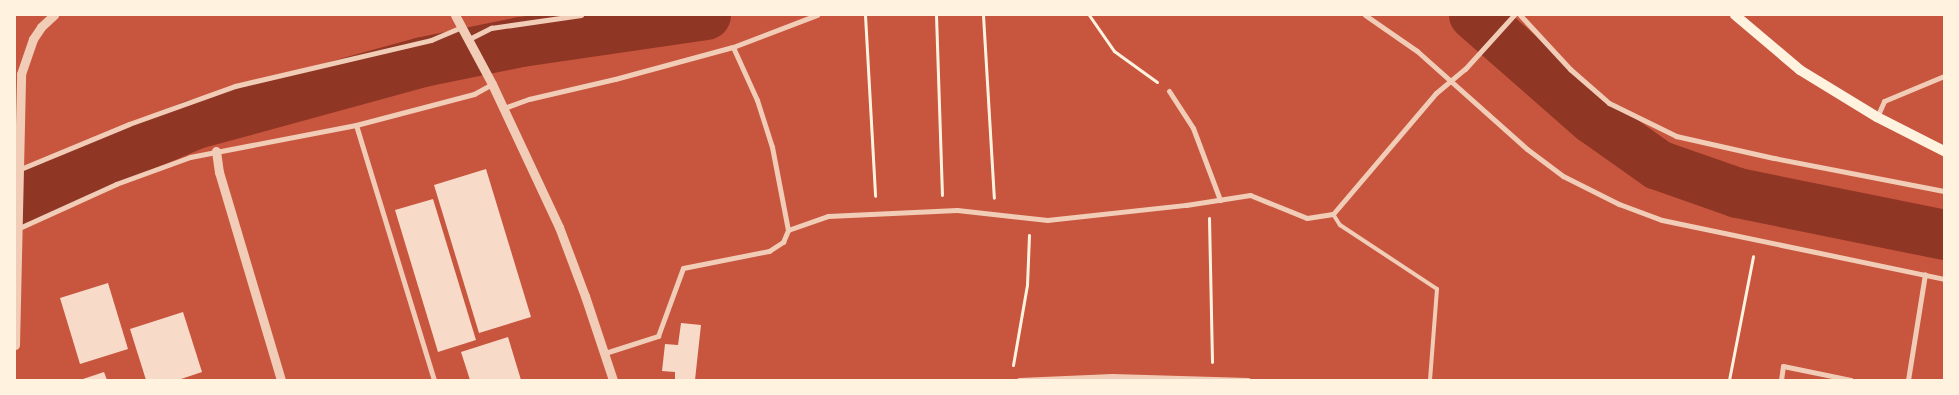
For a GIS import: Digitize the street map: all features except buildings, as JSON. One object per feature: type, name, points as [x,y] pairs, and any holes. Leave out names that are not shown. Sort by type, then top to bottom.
[{"type":"main road","points":[[1734,15],[1800,70],[1877,117],[1944,151]]},
{"type":"street","points":[[15,346],[21,74],[33,39],[41,26],[54,15]]},
{"type":"street","points":[[455,15],[486,71],[559,227],[605,353],[612,380]]},
{"type":"street","points":[[470,42],[491,28],[581,15]]},
{"type":"street","points":[[504,108],[529,99],[615,79],[733,47],[817,15]]},
{"type":"street","points":[[1365,15],[1417,51],[1526,149],[1564,176],[1619,204],[1662,220],[1944,279]]},
{"type":"street","points":[[788,230],[828,216],[942,210],[1048,220],[1208,202],[1250,195],[1307,218],[1333,214],[1358,183],[1450,80],[1464,69],[1514,15]]},
{"type":"street","points":[[1520,15],[1570,69],[1610,104],[1676,136],[1944,192]]},
{"type":"street","points":[[18,173],[129,124],[235,86],[431,40],[462,27]]},
{"type":"street","points":[[605,353],[658,336],[683,268],[769,251],[783,242],[788,230],[772,147],[757,100],[733,47]]},
{"type":"street","points":[[1877,117],[1884,101],[1944,76]]},
{"type":"street","points":[[17,227],[116,184],[190,157],[216,150],[356,125],[474,94],[492,84]]},
{"type":"street","points":[[1169,91],[1193,128],[1220,200]]},
{"type":"street","points":[[356,125],[434,380]]},
{"type":"street","points":[[216,150],[219,172],[281,380]]},
{"type":"street","points":[[1908,380],[1925,274]]},
{"type":"street","points":[[1781,380],[1784,366],[1851,380]]},
{"type":"street","points":[[1019,380],[1112,376],[1213,377],[1248,380]]},
{"type":"lane","points":[[1333,214],[1340,224],[1437,289],[1430,380]]},
{"type":"path","points":[[865,15],[876,214]]},
{"type":"path","points":[[936,15],[942,210]]},
{"type":"path","points":[[983,15],[995,214]]},
{"type":"path","points":[[1089,15],[1114,52],[1169,91]]},
{"type":"path","points":[[1208,202],[1213,377]]},
{"type":"path","points":[[1012,370],[1027,285],[1030,217]]},
{"type":"path","points":[[1729,380],[1757,240]]},
{"type":"waterway","points":[[15,201],[193,125],[423,62],[521,42],[706,15]]},
{"type":"waterway","points":[[1474,15],[1593,119],[1658,165],[1738,193],[1944,235]]}]
